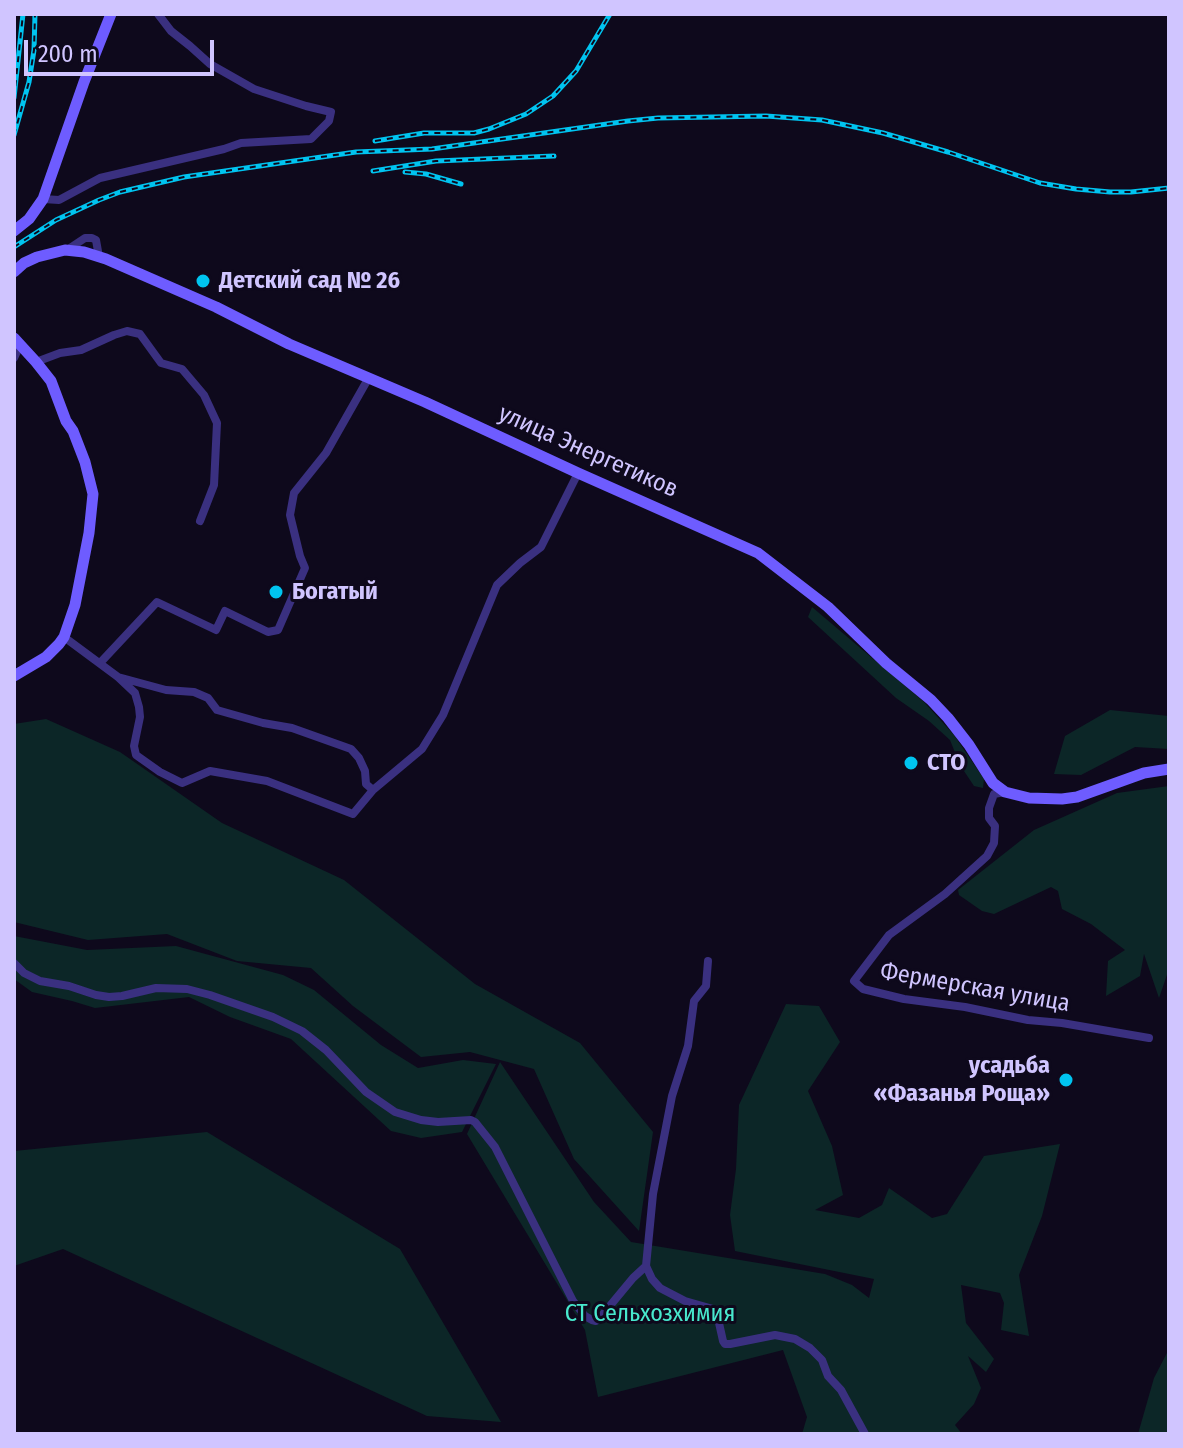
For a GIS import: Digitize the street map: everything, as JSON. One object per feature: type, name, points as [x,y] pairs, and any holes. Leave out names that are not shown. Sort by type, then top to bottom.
[{"type":"main road","points":[[14,231],[29,219],[43,199],[111,14]]},
{"type":"main road","points":[[14,272],[37,257],[66,250]]},
{"type":"main road","name":"улица Энергетиков","points":[[66,250],[99,257],[216,307],[289,344],[758,553],[828,607],[886,663],[931,700],[969,745],[999,793]]},
{"type":"main road","points":[[14,676],[46,657],[64,637],[77,593],[93,494],[85,462],[51,381],[17,342]]},
{"type":"main road","points":[[999,793],[1029,798],[1077,797],[1144,773],[1169,769]]},
{"type":"street","points":[[43,199],[59,200],[100,178],[241,143],[311,139],[329,121],[331,112],[254,89],[210,64],[171,31],[158,14]]},
{"type":"street","points":[[66,250],[80,240],[92,238],[96,240],[99,257]]},
{"type":"street","points":[[36,362],[60,353],[81,350],[127,331],[140,334],[161,363],[182,369],[204,395],[217,423],[214,485],[200,521]]},
{"type":"street","points":[[14,358],[17,342]]},
{"type":"street","points":[[100,663],[157,602],[216,630],[225,611],[268,632],[278,630],[305,568],[290,515],[294,493],[326,453],[368,379]]},
{"type":"street","points":[[64,637],[135,693],[140,717],[134,746],[136,755],[160,772],[182,783],[210,771],[267,781],[353,814],[373,790],[422,749],[443,715],[497,585],[541,547],[578,473]]},
{"type":"street","points":[[118,677],[166,690],[194,692],[208,698],[217,710],[292,728],[351,749],[365,771],[366,784],[373,790]]},
{"type":"street","name":"Фермерская улица","points":[[999,793],[989,808],[989,818],[995,826],[994,843],[987,856],[945,894],[889,935],[854,981],[863,989],[904,999],[1149,1038]]},
{"type":"street","points":[[708,961],[706,986],[694,1001],[688,1046],[672,1096],[653,1194],[646,1266],[660,1288],[685,1301],[713,1309],[725,1344],[775,1335],[795,1339],[810,1348],[822,1360],[828,1376],[841,1390],[865,1434]]},
{"type":"street","points":[[14,963],[24,973],[40,981],[96,995],[122,996],[156,988],[187,989],[210,995],[273,1017],[302,1031],[326,1050],[366,1092],[395,1112],[421,1120],[475,1122],[495,1147],[573,1301],[592,1320],[599,1319],[646,1266]]},
{"type":"green space","points":[[812,607],[924,702],[954,735],[984,779],[983,788],[974,786],[960,765],[950,740],[896,698],[808,617]]},
{"type":"green space","points":[[1110,710],[1169,716],[1169,749],[1135,747],[1081,775],[1054,774],[1065,736]]},
{"type":"green space","points":[[46,719],[120,752],[222,823],[344,880],[475,984],[580,1043],[653,1132],[639,1231],[574,1159],[534,1069],[470,1052],[421,1057],[353,1006],[311,968],[237,961],[167,934],[88,940],[14,922],[14,724]]},
{"type":"green space","points":[[1169,786],[1169,969],[1159,998],[1144,954],[1140,976],[1106,996],[1108,961],[1125,950],[1091,924],[1062,909],[1058,891],[1051,887],[994,914],[982,911],[959,895],[958,890],[1034,830],[1117,793]]},
{"type":"green space","points":[[14,936],[87,950],[176,946],[283,975],[314,990],[381,1045],[418,1068],[463,1060],[496,1064],[462,1132],[421,1138],[391,1131],[291,1039],[230,1017],[189,997],[95,1008],[32,992],[14,979]]},
{"type":"green space","name":"СТ Сельхозхимия","points":[[786,1004],[819,1006],[840,1042],[808,1091],[832,1146],[843,1195],[815,1210],[859,1218],[882,1205],[889,1188],[932,1218],[947,1214],[984,1156],[1060,1144],[1042,1216],[1019,1275],[1029,1336],[1001,1330],[1004,1303],[1000,1293],[961,1285],[966,1323],[994,1359],[986,1372],[968,1356],[981,1388],[974,1404],[955,1425],[962,1434],[802,1434],[807,1417],[783,1350],[598,1397],[585,1330],[467,1134],[500,1062],[594,1202],[631,1242],[825,1274],[852,1285],[869,1298],[874,1279],[735,1251],[730,1215],[739,1105]]},
{"type":"green space","points":[[207,1132],[400,1249],[501,1422],[427,1416],[63,1249],[14,1266],[14,1151]]},
{"type":"green space","points":[[1169,1349],[1169,1434],[1138,1434],[1154,1378]]},
{"type":"railway","points":[[14,98],[23,14]]},
{"type":"railway","points":[[14,135],[29,82],[35,14]]},
{"type":"railway","points":[[375,141],[424,133],[474,133],[526,114],[553,96],[576,71],[610,14]]},
{"type":"railway","points":[[14,247],[56,220],[99,200],[184,177],[356,152],[432,149],[658,118],[766,116],[822,120],[883,133],[1040,183],[1110,192],[1169,188]]},
{"type":"railway","points":[[373,171],[436,161],[554,156]]},
{"type":"railway","points":[[405,172],[426,174],[461,184]]},
{"type":"place","name":"Детский сад № 26","points":[[203,281]]},
{"type":"place","name":"Богатый","points":[[276,592]]},
{"type":"place","name":"СТО","points":[[911,763]]},
{"type":"place","name":"усадьба «Фазанья Роща»","points":[[1066,1080]]}]
